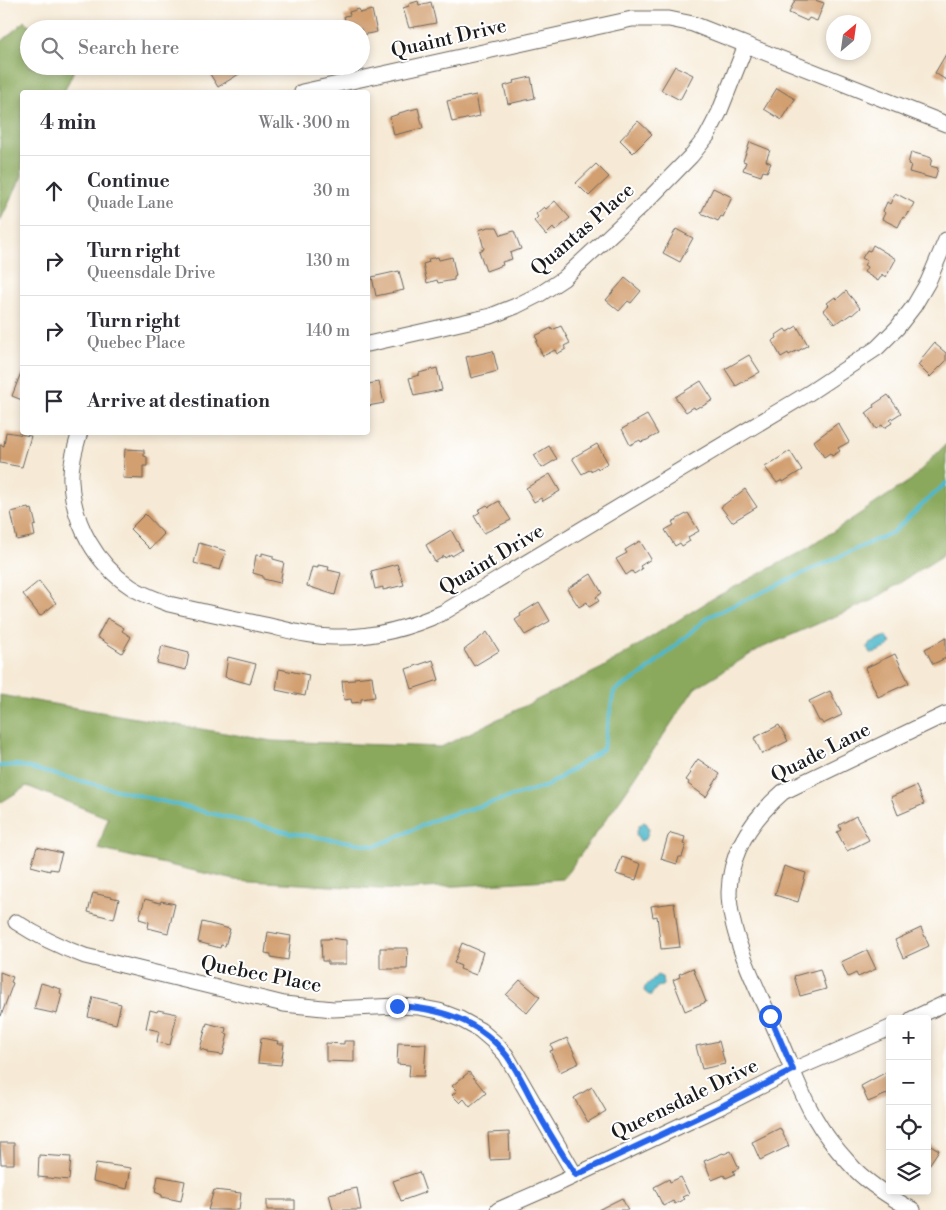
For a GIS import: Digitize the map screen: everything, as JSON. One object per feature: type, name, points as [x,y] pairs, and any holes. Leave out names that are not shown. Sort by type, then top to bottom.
[{"type":"street","name":"Quaint Drive","points":[[311,90],[632,19],[668,19],[693,24],[946,124]]},
{"type":"street","name":"Quantas Place","points":[[370,344],[491,316],[540,294],[563,279],[650,198],[691,156],[706,136],[719,113],[746,45]]},
{"type":"street","name":"Quaint Drive","points":[[79,435],[75,448],[71,481],[81,525],[100,561],[132,588],[170,604],[308,635],[340,637],[380,634],[429,619],[444,612],[809,393],[871,352],[897,328],[914,306],[928,282],[946,240]]},
{"type":"street","name":"Quade Lane","points":[[913,1210],[891,1198],[850,1164],[814,1117],[734,928],[730,910],[729,891],[735,857],[744,836],[765,807],[783,792],[946,714]]},
{"type":"street","name":"Quebec Place","points":[[16,922],[53,944],[85,956],[284,1004],[333,1009],[418,1007],[439,1011],[460,1019],[480,1030],[506,1055],[576,1175]]},
{"type":"street","points":[[920,1015],[946,1003]]},
{"type":"street","name":"Queensdale Drive","points":[[498,1210],[724,1105],[793,1070],[886,1030]]},
{"type":"green space","points":[[20,25],[20,75],[72,75],[65,90],[20,90],[20,180],[0,221],[0,43]]},
{"type":"green space","points":[[946,444],[946,552],[873,600],[759,649],[695,688],[622,797],[563,879],[396,890],[235,880],[98,849],[108,818],[27,786],[0,803],[0,695],[272,741],[441,747],[602,668],[712,599],[808,548],[911,480]]},
{"type":"water","points":[[886,636],[891,643],[881,650],[870,653],[867,647],[870,643]]},
{"type":"water","points":[[644,822],[649,829],[646,839],[640,841],[636,834],[639,826]]},
{"type":"water","points":[[657,975],[662,977],[663,984],[649,995],[644,991],[645,987]]},
{"type":"building","points":[[795,0],[815,0],[824,3],[817,21],[809,18],[807,21],[789,13]]},
{"type":"building","points":[[418,1],[419,5],[431,2],[436,23],[409,28],[403,8]]},
{"type":"building","points":[[359,9],[360,13],[372,10],[377,32],[370,33],[370,20],[345,20],[344,16],[350,15],[349,12]]},
{"type":"building","points":[[946,54],[946,80],[935,73]]},
{"type":"building","points":[[675,66],[693,75],[680,100],[661,90]]},
{"type":"building","points":[[211,75],[237,75],[218,87]]},
{"type":"building","points":[[531,77],[535,98],[508,104],[504,86],[514,83],[513,81]]},
{"type":"building","points":[[777,88],[795,99],[782,120],[764,109]]},
{"type":"building","points":[[476,95],[480,116],[452,122],[447,101]]},
{"type":"building","points":[[418,108],[423,128],[394,135],[390,117]]},
{"type":"building","points":[[638,121],[652,134],[633,153],[620,140]]},
{"type":"building","points":[[750,142],[770,150],[766,161],[771,163],[767,172],[763,171],[761,176],[743,170],[746,162],[743,161]]},
{"type":"building","points":[[911,152],[932,158],[930,166],[938,168],[935,179],[909,172],[911,165],[908,164]]},
{"type":"building","points":[[596,164],[609,177],[589,196],[576,183]]},
{"type":"building","points":[[713,188],[732,197],[723,217],[721,216],[718,221],[701,213]]},
{"type":"building","points":[[895,193],[914,203],[898,227],[882,219],[887,202],[890,204]]},
{"type":"building","points":[[555,201],[570,218],[555,231],[553,228],[546,235],[534,221],[538,217],[536,214],[544,207],[546,209]]},
{"type":"building","points":[[497,227],[501,235],[514,231],[521,249],[510,253],[512,259],[502,262],[503,265],[486,271],[479,251],[484,249],[479,230]]},
{"type":"building","points":[[676,229],[693,238],[680,262],[663,253]]},
{"type":"building","points":[[873,245],[896,259],[886,277],[882,275],[878,281],[864,272],[867,267],[864,265],[867,261],[862,258],[867,250],[870,251]]},
{"type":"building","points":[[438,257],[439,260],[452,257],[456,276],[454,280],[438,283],[437,280],[427,283],[423,264],[429,262],[428,259]]},
{"type":"building","points":[[399,271],[404,290],[376,296],[372,277]]},
{"type":"building","points":[[625,278],[641,291],[631,303],[628,301],[619,311],[606,300]]},
{"type":"building","points":[[846,291],[860,308],[852,315],[843,318],[835,324],[823,310],[829,305],[827,303],[835,297],[837,299]]},
{"type":"building","points":[[561,326],[570,343],[564,346],[566,349],[557,354],[555,350],[543,356],[535,336],[551,328],[552,330]]},
{"type":"building","points":[[797,326],[808,345],[781,357],[772,341],[777,338],[776,335],[785,329],[787,332]]},
{"type":"building","points":[[934,343],[946,353],[946,361],[930,377],[918,365]]},
{"type":"building","points":[[493,351],[498,371],[471,378],[466,357]]},
{"type":"building","points":[[749,355],[760,372],[736,386],[725,369]]},
{"type":"building","points":[[437,368],[442,390],[414,396],[409,378]]},
{"type":"building","points":[[20,375],[20,399],[12,396]]},
{"type":"building","points":[[701,381],[713,400],[701,407],[695,409],[694,407],[686,412],[675,397]]},
{"type":"building","points":[[379,382],[384,403],[370,406],[370,384]]},
{"type":"building","points":[[888,395],[901,413],[890,420],[892,423],[884,428],[882,425],[876,429],[866,413],[874,407],[873,405]]},
{"type":"building","points":[[647,415],[658,434],[647,440],[641,442],[640,440],[630,445],[622,429]]},
{"type":"building","points":[[838,423],[849,442],[838,448],[840,451],[832,456],[830,453],[824,457],[814,441]]},
{"type":"building","points":[[6,432],[31,436],[22,467],[0,463],[0,445],[4,446]]},
{"type":"building","points":[[597,444],[608,463],[598,469],[597,467],[582,474],[572,458]]},
{"type":"building","points":[[549,446],[557,459],[542,468],[534,455]]},
{"type":"building","points":[[125,449],[144,450],[144,456],[147,457],[147,466],[143,466],[143,479],[123,478]]},
{"type":"building","points":[[790,451],[802,470],[783,482],[782,480],[777,483],[765,467]]},
{"type":"building","points":[[550,474],[560,491],[543,501],[541,498],[534,502],[526,488]]},
{"type":"building","points":[[745,489],[757,507],[732,522],[721,507]]},
{"type":"building","points":[[499,501],[511,520],[484,533],[474,516],[480,512],[478,510],[487,505],[489,507]]},
{"type":"building","points":[[28,508],[29,510],[32,509],[36,525],[33,526],[35,536],[17,540],[11,512]]},
{"type":"building","points":[[688,513],[699,531],[688,537],[690,541],[682,546],[680,543],[675,546],[665,530],[674,525],[672,522]]},
{"type":"building","points":[[145,514],[164,534],[150,549],[130,529]]},
{"type":"building","points":[[451,530],[462,550],[452,556],[451,554],[445,558],[444,556],[435,562],[426,545]]},
{"type":"building","points":[[640,541],[651,559],[640,566],[642,569],[634,574],[632,571],[626,575],[616,559],[627,553],[625,550]]},
{"type":"building","points":[[199,543],[226,551],[220,570],[194,563]]},
{"type":"building","points":[[262,553],[284,562],[280,583],[263,579],[263,576],[253,573],[256,555],[262,556]]},
{"type":"building","points":[[397,564],[404,585],[383,590],[383,587],[375,589],[371,571]]},
{"type":"building","points":[[318,565],[329,567],[328,570],[341,573],[335,595],[307,586],[312,567],[318,568]]},
{"type":"building","points":[[591,574],[602,593],[596,597],[599,601],[589,607],[587,602],[579,607],[567,589]]},
{"type":"building","points":[[39,581],[56,603],[40,616],[23,594]]},
{"type":"building","points":[[539,602],[550,621],[525,635],[515,620],[521,616],[520,614]]},
{"type":"building","points":[[107,618],[124,628],[122,631],[131,637],[122,653],[97,637]]},
{"type":"building","points":[[487,632],[499,651],[474,666],[464,650]]},
{"type":"building","points":[[946,638],[946,658],[933,664],[925,649]]},
{"type":"building","points":[[162,646],[189,653],[186,670],[157,663]]},
{"type":"building","points":[[895,654],[909,683],[878,697],[865,668]]},
{"type":"building","points":[[228,657],[256,664],[250,684],[225,677]]},
{"type":"building","points":[[433,660],[439,680],[412,689],[406,669]]},
{"type":"building","points":[[279,669],[309,675],[305,696],[276,690]]},
{"type":"building","points":[[372,676],[375,697],[361,699],[361,702],[352,703],[351,699],[344,700],[342,681]]},
{"type":"building","points":[[830,691],[842,715],[823,724],[819,721],[809,701]]},
{"type":"building","points":[[779,725],[788,741],[762,754],[754,738]]},
{"type":"building","points":[[698,759],[720,774],[706,797],[688,784],[689,782],[686,780]]},
{"type":"building","points":[[916,786],[924,804],[898,815],[891,797]]},
{"type":"building","points":[[856,816],[869,840],[847,851],[837,832],[841,830],[839,825]]},
{"type":"building","points":[[671,833],[685,837],[683,844],[686,845],[682,857],[679,857],[677,864],[661,859],[668,836]]},
{"type":"building","points":[[37,847],[62,853],[57,870],[50,869],[50,871],[31,866]]},
{"type":"building","points":[[622,857],[641,864],[636,880],[616,874]]},
{"type":"building","points":[[784,866],[806,873],[798,902],[775,895]]},
{"type":"building","points":[[93,893],[119,899],[114,919],[88,912]]},
{"type":"building","points":[[145,899],[175,904],[168,933],[148,928],[149,922],[139,919]]},
{"type":"building","points":[[674,903],[680,947],[661,949],[657,916],[653,917],[651,906]]},
{"type":"building","points":[[202,922],[230,929],[225,946],[221,945],[220,948],[198,942]]},
{"type":"building","points":[[921,928],[929,946],[903,958],[895,940]]},
{"type":"building","points":[[268,932],[291,936],[288,960],[271,957],[271,954],[265,953]]},
{"type":"building","points":[[321,939],[346,940],[346,964],[328,964],[328,961],[322,961]]},
{"type":"building","points":[[462,943],[483,952],[476,975],[460,969],[461,966],[454,963]]},
{"type":"building","points":[[380,948],[408,948],[407,969],[380,969]]},
{"type":"building","points":[[867,950],[876,969],[858,977],[856,973],[848,977],[841,962]]},
{"type":"building","points":[[693,968],[706,1002],[685,1011],[673,980],[680,977],[679,974]]},
{"type":"building","points":[[820,969],[826,989],[800,996],[794,976]]},
{"type":"building","points":[[0,972],[13,977],[11,982],[13,983],[1,1016],[0,1016]]},
{"type":"building","points":[[520,980],[540,997],[527,1013],[506,995]]},
{"type":"building","points":[[41,983],[61,989],[60,993],[62,994],[57,1014],[34,1009]]},
{"type":"building","points":[[93,997],[121,1004],[116,1024],[88,1017]]},
{"type":"building","points":[[150,1010],[177,1014],[170,1045],[157,1042],[159,1031],[146,1028]]},
{"type":"building","points":[[207,1023],[226,1028],[225,1033],[228,1034],[223,1055],[208,1053],[208,1051],[200,1049]]},
{"type":"building","points":[[261,1038],[278,1041],[277,1044],[284,1044],[281,1065],[258,1063]]},
{"type":"building","points":[[567,1038],[579,1063],[560,1072],[550,1051],[553,1050],[551,1045]]},
{"type":"building","points":[[344,1041],[354,1041],[354,1062],[326,1061],[326,1043],[344,1044]]},
{"type":"building","points":[[719,1041],[725,1064],[702,1069],[696,1046]]},
{"type":"building","points":[[398,1043],[426,1044],[424,1076],[409,1076],[410,1065],[397,1064]]},
{"type":"building","points":[[469,1072],[486,1093],[470,1107],[464,1099],[460,1103],[452,1095],[457,1091],[452,1086]]},
{"type":"building","points":[[886,1072],[886,1094],[868,1102],[861,1086]]},
{"type":"building","points":[[592,1087],[606,1111],[588,1122],[574,1098]]},
{"type":"building","points":[[780,1128],[789,1146],[760,1160],[752,1142]]},
{"type":"building","points":[[509,1132],[510,1159],[490,1160],[488,1133]]},
{"type":"building","points":[[0,1143],[14,1143],[14,1164],[1,1164]]},
{"type":"building","points":[[931,1145],[939,1150],[931,1162]]},
{"type":"building","points":[[731,1151],[739,1168],[733,1171],[735,1174],[726,1178],[724,1175],[712,1180],[704,1161]]},
{"type":"building","points":[[39,1155],[71,1157],[69,1180],[38,1177]]},
{"type":"building","points":[[96,1163],[131,1168],[127,1189],[93,1181]]},
{"type":"building","points":[[419,1172],[426,1192],[401,1201],[393,1181]]},
{"type":"building","points":[[158,1176],[185,1181],[181,1201],[162,1197],[162,1195],[155,1192]]},
{"type":"building","points":[[681,1177],[689,1194],[682,1197],[684,1199],[675,1204],[673,1201],[663,1206],[654,1187],[669,1179],[670,1182]]},
{"type":"building","points":[[357,1188],[361,1210],[333,1210],[329,1194]]},
{"type":"building","points":[[214,1190],[241,1193],[239,1210],[208,1210]]},
{"type":"building","points":[[622,1198],[628,1210],[598,1210]]},
{"type":"building","points":[[267,1200],[295,1200],[295,1210],[267,1210]]},
{"type":"waterway","points":[[0,766],[17,765],[290,833],[376,846],[439,818],[547,786],[603,749],[614,691],[643,674],[708,617],[893,532],[946,483]]},
{"type":"route","points":[[397,1006],[439,1011],[460,1019],[480,1030],[494,1042],[515,1068],[543,1121],[576,1175],[793,1070],[770,1016]]}]
